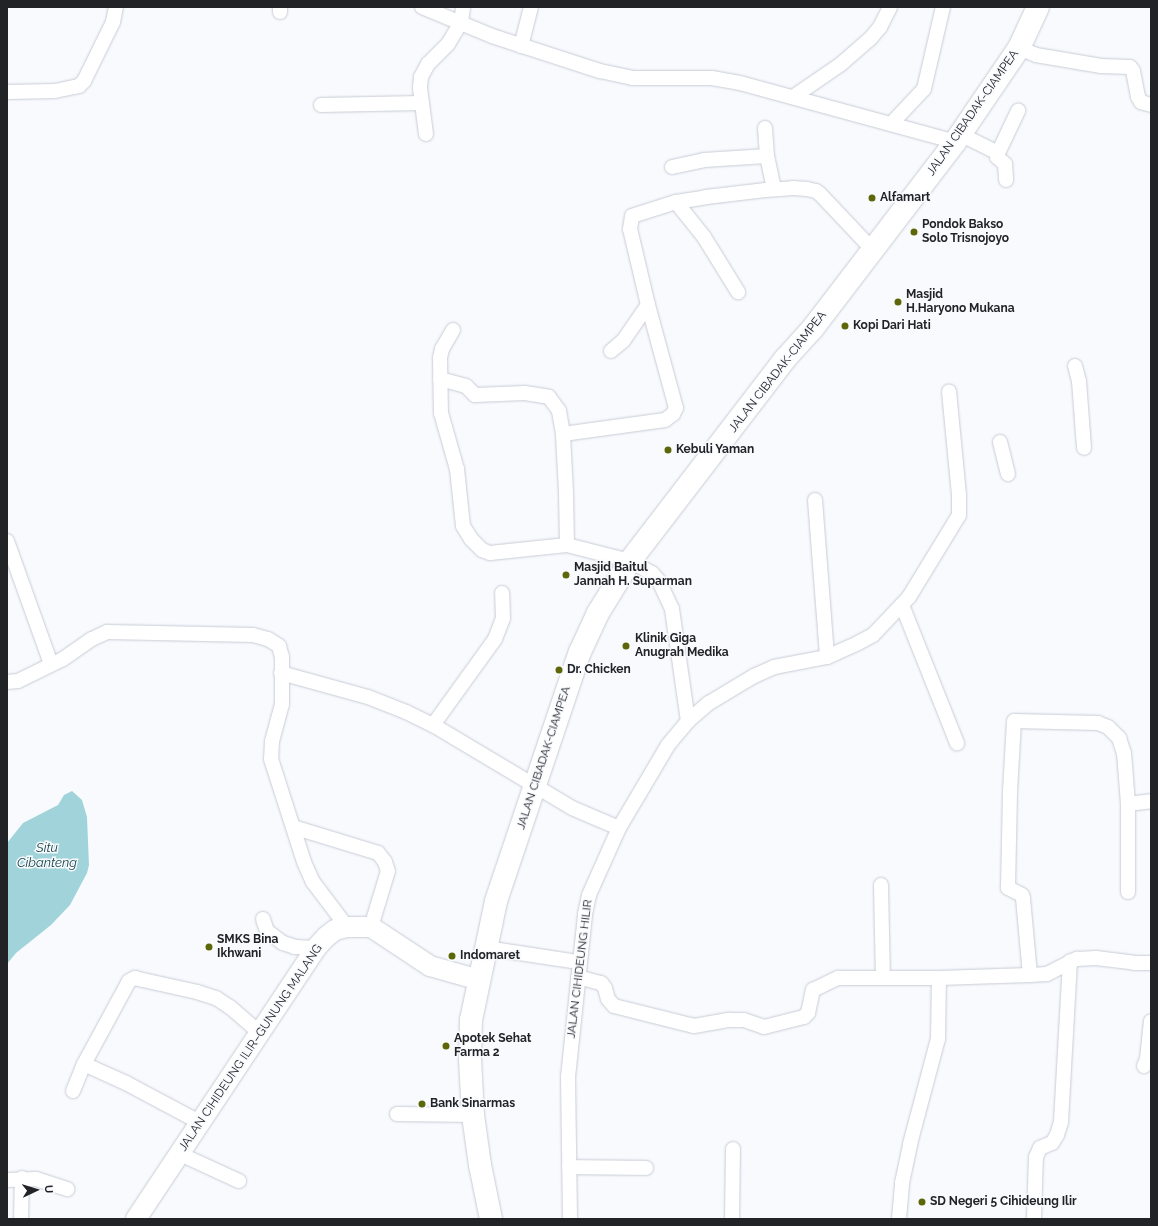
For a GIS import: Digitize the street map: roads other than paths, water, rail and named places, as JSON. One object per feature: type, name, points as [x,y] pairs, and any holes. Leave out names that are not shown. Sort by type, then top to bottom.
[{"type":"highway","name":"JALAN CIBADAK-CIAMPEA","points":[[491,1219],[480,1165],[473,1115],[470,1060],[471,1020],[498,894],[536,787],[556,719],[580,652],[598,613],[630,561],[785,359],[813,328],[958,138],[1019,48],[1038,7]]},
{"type":"main road","name":"JALAN CIHIDEUNG ILIR–GUNUNG MALANG","points":[[136,1219],[316,948],[326,936],[335,930],[347,926],[371,927]]},
{"type":"main road","points":[[371,927],[430,966],[479,980]]},
{"type":"street","points":[[7,92],[56,91],[79,86],[84,81],[113,22],[116,7]]},
{"type":"street","points":[[422,7],[521,46],[600,71],[632,78],[712,78],[740,83],[891,124],[958,138],[998,154]]},
{"type":"street","points":[[426,134],[421,103],[420,82],[428,64],[448,44],[461,22],[463,7]]},
{"type":"street","points":[[521,46],[531,7]]},
{"type":"street","points":[[793,97],[836,68],[870,39],[880,27],[890,7]]},
{"type":"street","points":[[891,124],[924,89],[943,7]]},
{"type":"street","points":[[1019,48],[1036,55],[1094,65],[1130,67],[1134,71],[1138,96],[1141,102],[1151,105]]},
{"type":"street","points":[[321,105],[421,103]]},
{"type":"street","points":[[1006,180],[1005,164],[997,157],[1018,111]]},
{"type":"street","points":[[765,128],[767,156],[774,189]]},
{"type":"street","points":[[672,167],[704,160],[767,156]]},
{"type":"street","points":[[563,434],[665,420],[673,414],[676,408],[648,305],[630,229],[630,221],[632,216],[676,202],[706,197],[774,189],[793,188],[816,191],[872,249]]},
{"type":"street","points":[[676,202],[704,237],[738,292]]},
{"type":"street","points":[[611,351],[623,341],[648,305]]},
{"type":"street","points":[[453,330],[442,349],[440,358],[441,412],[457,469],[463,526],[471,539],[482,550],[490,553],[567,545],[630,561],[652,573],[656,577],[672,609],[688,721]]},
{"type":"street","points":[[1075,366],[1080,381],[1084,448]]},
{"type":"street","points":[[440,379],[466,386],[475,395],[525,393],[549,397],[559,411],[563,434],[567,545]]},
{"type":"street","name":"JALAN CIHIDEUNG HILIR","points":[[570,1219],[568,1077],[579,962],[589,894],[619,828],[668,745],[688,721],[709,703],[754,676],[774,667],[827,657],[873,635],[909,597],[959,514],[949,391]]},
{"type":"street","points":[[1000,442],[1008,474]]},
{"type":"street","points":[[815,500],[827,657]]},
{"type":"street","points":[[7,541],[51,664]]},
{"type":"street","points":[[433,725],[495,638],[503,618],[502,593]]},
{"type":"street","points":[[902,605],[957,743]]},
{"type":"street","points":[[9,678],[18,681],[63,659],[92,639],[107,632],[253,635],[268,639],[278,646],[282,657],[282,704],[272,741],[271,759],[304,862],[313,882],[347,926]]},
{"type":"street","points":[[282,673],[384,702],[433,725],[572,808],[619,828]]},
{"type":"street","points":[[1030,975],[1023,898],[1022,895],[1008,888],[1010,791],[1014,721],[1098,723],[1108,727],[1119,738],[1124,753],[1128,804],[1128,892]]},
{"type":"street","points":[[1128,804],[1151,802]]},
{"type":"street","points":[[293,827],[378,854],[388,871],[371,927]]},
{"type":"street","points":[[881,885],[883,978]]},
{"type":"street","points":[[263,919],[267,931],[283,943],[295,947],[316,948]]},
{"type":"street","points":[[486,948],[579,962]]},
{"type":"street","points":[[578,977],[601,983],[605,988],[608,999],[614,1006],[694,1026],[729,1020],[744,1020],[764,1027],[804,1016],[808,1013],[813,990],[834,978],[939,978],[1030,975],[1047,974],[1070,961],[1077,959],[1096,958],[1134,963],[1151,962]]},
{"type":"street","points":[[1034,1219],[1036,1157],[1040,1148],[1052,1143],[1062,1122],[1070,961]]},
{"type":"street","points":[[899,1219],[902,1184],[910,1144],[938,1040],[939,978]]},
{"type":"street","points":[[73,1091],[84,1064],[132,979],[197,992],[216,998],[230,1007],[260,1033]]},
{"type":"street","points":[[1144,1066],[1147,1059],[1151,1020]]},
{"type":"street","points":[[84,1064],[132,1086],[201,1123]]},
{"type":"street","points":[[397,1114],[473,1115]]},
{"type":"street","points":[[732,1219],[733,1149]]},
{"type":"street","points":[[180,1154],[239,1181]]},
{"type":"street","points":[[569,1167],[646,1168]]},
{"type":"street","points":[[7,1180],[22,1178],[36,1179],[67,1189]]},
{"type":"street","points":[[21,1219],[22,1178]]},
{"type":"water","name":"Situ Cibanteng","points":[[72,791],[82,800],[87,817],[89,865],[87,873],[70,905],[51,925],[16,953],[7,964],[7,843],[23,823],[58,805],[64,795]]},
{"type":"place","name":"Alfamart","points":[[872,198]]},
{"type":"place","name":"Pondok Bakso Solo Trisnojoyo","points":[[914,232]]},
{"type":"place","name":"Masjid H.Haryono Mukana","points":[[898,302]]},
{"type":"place","name":"Kopi Dari Hati","points":[[845,326]]},
{"type":"place","name":"Kebuli Yaman","points":[[668,450]]},
{"type":"place","name":"Masjid Baitul Jannah H. Suparman","points":[[566,575]]},
{"type":"place","name":"Klinik Giga Anugrah Medika","points":[[626,646]]},
{"type":"place","name":"Dr. Chicken","points":[[559,670]]},
{"type":"place","name":"SMKS Bina Ikhwani","points":[[209,947]]},
{"type":"place","name":"Indomaret","points":[[452,956]]},
{"type":"place","name":"Apotek Sehat Farma 2","points":[[446,1046]]},
{"type":"place","name":"Bank Sinarmas","points":[[422,1104]]},
{"type":"place","name":"SD Negeri 5 Cihideung Ilir","points":[[922,1202]]}]
